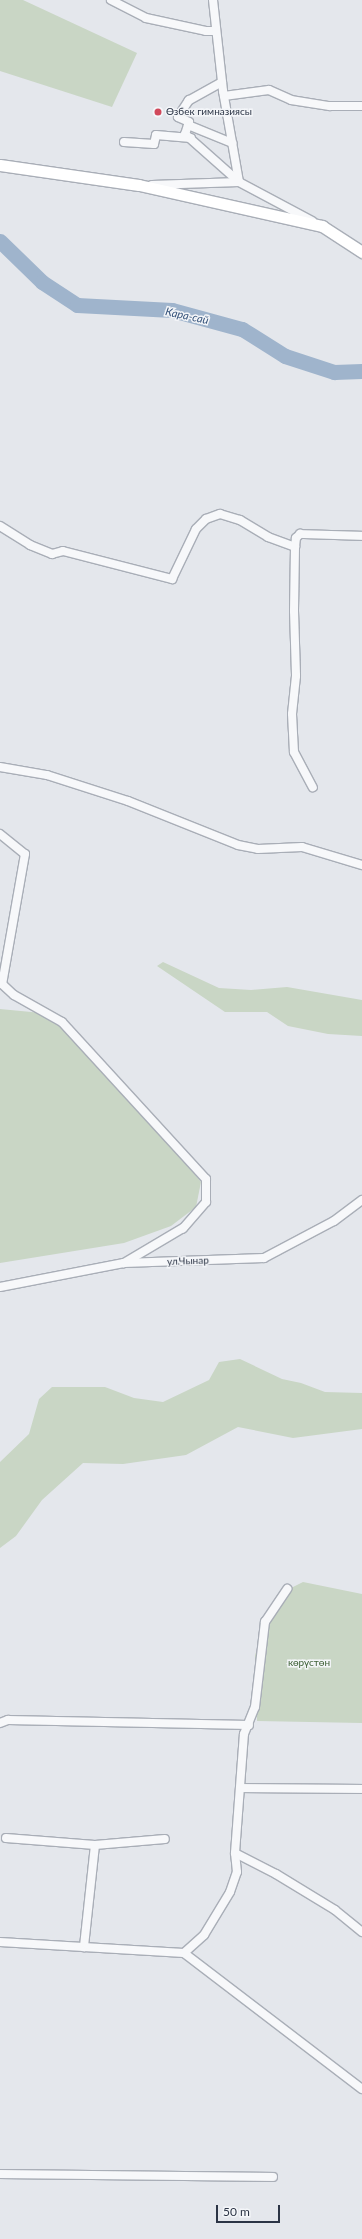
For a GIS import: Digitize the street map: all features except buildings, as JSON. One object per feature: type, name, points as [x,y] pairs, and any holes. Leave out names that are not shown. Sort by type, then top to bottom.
[{"type":"main road","points":[[0,164],[139,185],[322,226],[362,252]]},
{"type":"street","points":[[111,0],[146,18],[206,31],[216,31]]},
{"type":"street","points":[[213,0],[222,82],[239,182]]},
{"type":"street","points":[[222,82],[189,100],[178,117],[189,122],[185,134],[192,138],[239,182],[322,226]]},
{"type":"street","points":[[224,96],[269,90],[291,100],[330,106],[362,106]]},
{"type":"street","points":[[188,125],[232,143]]},
{"type":"street","points":[[124,142],[154,144],[156,135],[192,138]]},
{"type":"street","points":[[139,185],[239,182]]},
{"type":"street","points":[[0,526],[52,554],[63,551],[172,579],[196,529],[206,519],[220,514],[240,520],[268,537],[295,547]]},
{"type":"street","points":[[313,787],[294,752],[292,714],[296,676],[294,611],[296,538],[300,534],[362,536]]},
{"type":"street","points":[[0,768],[47,775],[128,801],[238,846],[258,849],[302,847],[362,865]]},
{"type":"street","points":[[0,834],[25,854],[2,984],[14,995],[62,1022],[206,1179],[206,1202],[183,1228],[124,1263]]},
{"type":"street","name":"ул.Чынар","points":[[0,1287],[124,1263],[264,1258],[334,1221],[362,1200]]},
{"type":"street","points":[[184,1953],[204,1935],[230,1892],[237,1872],[235,1853],[244,1734],[256,1700],[265,1622],[287,1589]]},
{"type":"street","points":[[0,1723],[8,1720],[248,1725]]},
{"type":"street","points":[[240,1788],[362,1789]]},
{"type":"street","points":[[6,1838],[95,1845],[165,1840]]},
{"type":"street","points":[[84,1947],[95,1845]]},
{"type":"street","points":[[235,1853],[283,1878],[335,1910],[362,1932]]},
{"type":"street","points":[[0,1942],[184,1953],[362,2089]]},
{"type":"street","points":[[0,2174],[273,2177]]},
{"type":"green space","points":[[0,0],[23,0],[137,53],[112,107],[0,71]]},
{"type":"green space","points":[[163,962],[219,988],[251,990],[287,987],[362,1000],[362,1036],[328,1034],[288,1026],[267,1012],[225,1012],[157,966]]},
{"type":"green space","points":[[0,1009],[52,1014],[133,1099],[201,1182],[196,1207],[171,1226],[124,1243],[0,1263]]},
{"type":"green space","points":[[240,1359],[282,1379],[301,1383],[325,1392],[362,1393],[362,1429],[293,1438],[238,1427],[186,1455],[123,1464],[83,1463],[42,1500],[16,1536],[0,1548],[0,1462],[29,1434],[39,1399],[52,1387],[105,1387],[134,1398],[163,1402],[209,1380],[219,1362]]},
{"type":"green space","name":"көрүстөн","points":[[303,1582],[362,1594],[362,1723],[257,1721],[255,1655],[277,1595]]},
{"type":"waterway","name":"Кара-сай","points":[[0,241],[42,282],[77,305],[172,310],[242,329],[285,356],[334,372],[362,371]]},
{"type":"place","name":"Өзбек гимназиясы","points":[[158,112]]}]
